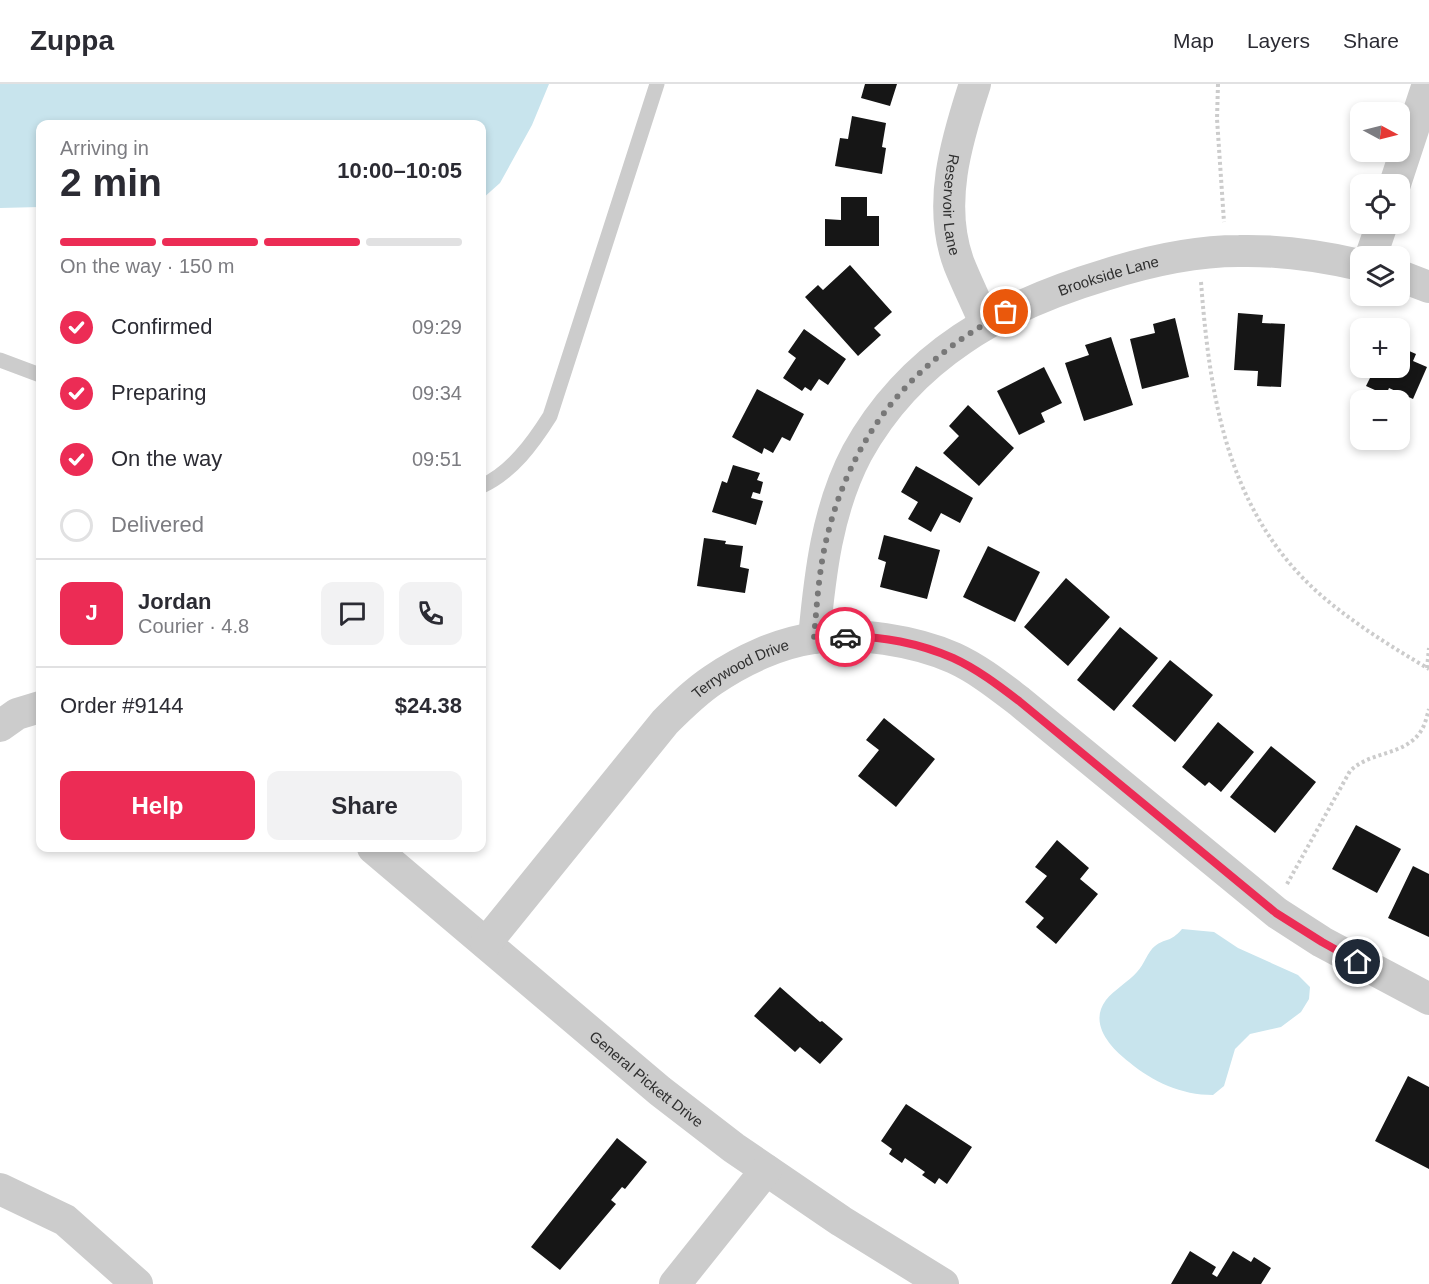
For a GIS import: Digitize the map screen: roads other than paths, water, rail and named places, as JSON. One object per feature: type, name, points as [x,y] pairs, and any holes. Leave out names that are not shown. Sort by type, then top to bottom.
[{"type":"street","name":"Reservoir Lane","points":[[975,84],[957,141],[948,207],[951,234],[959,263],[985,323]]},
{"type":"street","points":[[1398,174],[1428,84]]},
{"type":"street","name":"Brookside Lane","points":[[814,638],[827,535],[840,493],[857,454],[877,420],[902,390],[953,343],[985,323],[1027,302],[1080,282],[1169,258],[1206,252],[1269,251],[1350,263]]},
{"type":"street","points":[[1410,280],[1429,287]]},
{"type":"street","name":"Terrywood Drive","points":[[486,943],[665,722],[689,699],[712,680],[773,649],[814,638],[857,636],[913,645],[953,658],[986,676],[1276,913],[1322,942],[1429,999]]},
{"type":"street","points":[[0,726],[17,714],[36,708]]},
{"type":"street","name":"General Pickett Drive","points":[[378,852],[660,1091],[766,1170],[841,1221],[943,1284]]},
{"type":"street","points":[[675,1284],[766,1170]]},
{"type":"street","points":[[0,1189],[65,1220],[136,1284]]},
{"type":"lane","points":[[486,483],[511,466],[534,443],[550,416],[657,84]]},
{"type":"lane","points":[[0,360],[36,374]]},
{"type":"water","points":[[0,84],[549,84],[532,125],[500,183],[486,195],[486,120],[36,120],[36,207],[0,208]]},
{"type":"water","points":[[1182,929],[1214,932],[1238,948],[1298,975],[1310,987],[1309,999],[1301,1012],[1281,1027],[1250,1034],[1235,1049],[1224,1086],[1213,1095],[1179,1090],[1148,1076],[1109,1043],[1099,1018],[1106,1000],[1137,972],[1153,948]]}]
